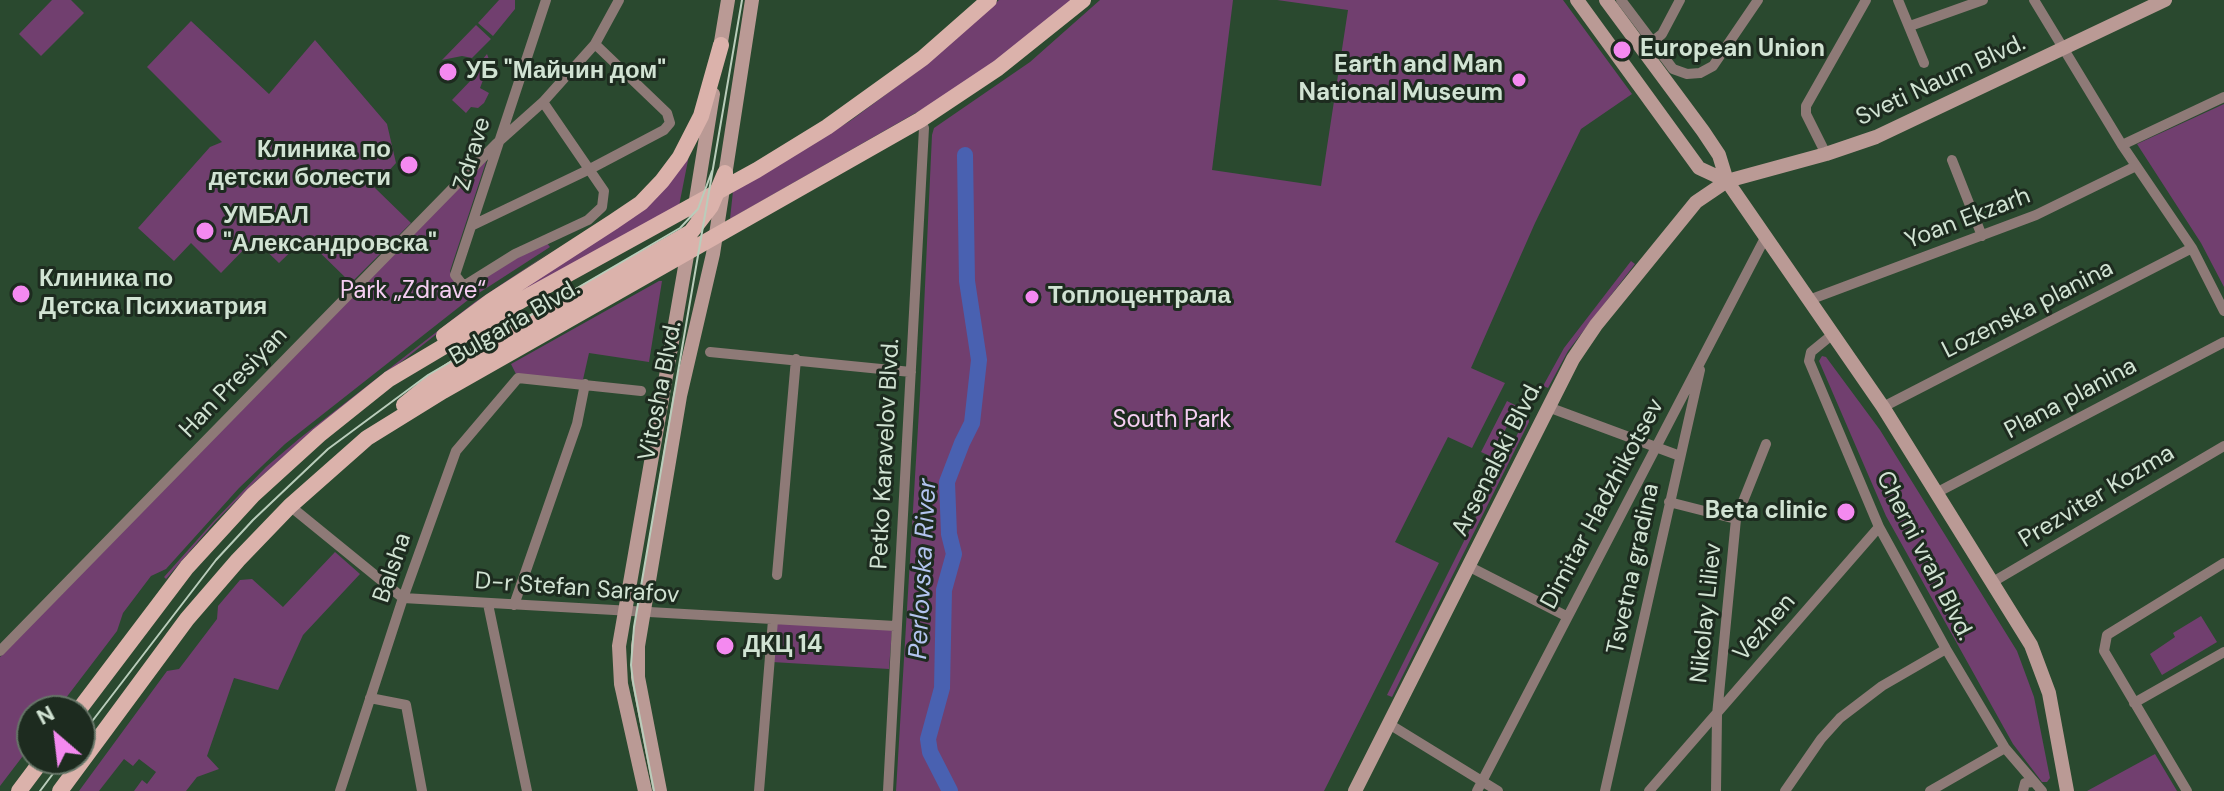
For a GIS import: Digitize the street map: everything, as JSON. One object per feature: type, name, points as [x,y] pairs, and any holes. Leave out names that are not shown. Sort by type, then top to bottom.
[{"type":"main road","name":"Bulgaria Blvd.","points":[[90,695],[187,567],[253,495],[319,435],[389,379],[827,127],[923,58],[989,0]]},
{"type":"main road","name":"Bulgaria Blvd.","points":[[60,791],[187,619],[238,560],[290,506],[367,438],[443,391],[920,120],[998,68],[1083,0]]},
{"type":"main road","points":[[389,379],[491,301],[641,203],[673,168],[701,116],[721,45]]},
{"type":"main road","points":[[367,438],[431,383],[469,358],[691,232],[711,206],[725,173]]},
{"type":"street","name":"Zdrave","points":[[546,0],[455,275],[459,282],[467,284],[515,254],[566,232]]},
{"type":"street","name":"Han Presiyan","points":[[0,651],[496,144],[543,102],[595,44],[619,0]]},
{"type":"street","name":"Vitosha Blvd.","points":[[645,791],[621,684],[619,646],[728,0]]},
{"type":"street","name":"Vitosha Blvd.","points":[[660,791],[638,677],[638,646],[680,396],[713,254],[752,0]]},
{"type":"street","name":"Cherni vrah Blvd.","points":[[1577,0],[1699,168],[1727,181]]},
{"type":"street","name":"Cherni vrah Blvd.","points":[[1606,0],[1719,155],[1727,181],[1883,407],[2031,645],[2049,693],[2067,791]]},
{"type":"street","points":[[1621,0],[1676,71],[1693,74],[1713,66],[1758,0]]},
{"type":"street","points":[[1652,42],[1662,34],[1680,0]]},
{"type":"street","points":[[1826,154],[1806,114],[1806,106],[1866,0]]},
{"type":"street","points":[[1898,0],[1924,63]]},
{"type":"street","points":[[1910,26],[1983,0]]},
{"type":"street","points":[[2034,0],[2122,145],[2192,248],[2224,311]]},
{"type":"street","name":"Sveti Naum Blvd.","points":[[1727,181],[1876,137],[2165,0]]},
{"type":"street","points":[[473,225],[590,169],[664,130],[670,123],[667,113],[595,44]]},
{"type":"street","points":[[2122,145],[2224,97]]},
{"type":"street","points":[[543,102],[604,191],[602,207],[597,214],[566,232],[566,253]]},
{"type":"street","name":"Petko Karavelov Blvd.","points":[[888,791],[924,128],[920,120]]},
{"type":"street","points":[[1952,160],[1982,236]]},
{"type":"street","name":"Yoan Ekzarh","points":[[1809,300],[2036,215],[2136,166]]},
{"type":"street","name":"Arsenalski Blvd.","points":[[1355,791],[1573,359],[1646,261],[1696,202],[1727,181]]},
{"type":"street","name":"Dimitar Hadzhikotsev","points":[[1477,791],[1766,236]]},
{"type":"street","name":"Lozenska planina","points":[[1883,407],[2192,248]]},
{"type":"street","name":"Cherni vrah Blvd.","points":[[1833,334],[1811,352],[1809,361],[1879,527],[2005,748],[2042,791]]},
{"type":"street","name":"Plana planina","points":[[1936,493],[2224,342]]},
{"type":"street","points":[[710,352],[911,372]]},
{"type":"street","name":"Tsvetna gradina","points":[[1605,791],[1703,356]]},
{"type":"street","points":[[777,575],[796,359]]},
{"type":"street","name":"Balsha","points":[[340,791],[403,598],[456,451],[518,378],[585,384]]},
{"type":"street","points":[[514,605],[577,424],[585,384],[641,391]]},
{"type":"street","points":[[1548,407],[1680,456]]},
{"type":"street","name":"Nikolay Liliev","points":[[1716,791],[1717,715],[1736,519],[1766,444]]},
{"type":"street","name":"Prezviter Kozma","points":[[1991,583],[2224,446]]},
{"type":"street","points":[[1669,502],[1736,519]]},
{"type":"street","points":[[290,506],[403,598]]},
{"type":"street","name":"Vezhen","points":[[1649,791],[1879,527]]},
{"type":"street","points":[[2187,791],[2104,651],[2107,635],[2224,563]]},
{"type":"street","points":[[1468,566],[1566,616]]},
{"type":"street","name":"D-r Stefan Sarafov","points":[[403,598],[895,626]]},
{"type":"street","points":[[488,604],[527,791]]},
{"type":"street","points":[[759,791],[773,620]]},
{"type":"street","points":[[1785,791],[1821,739],[1840,718],[1882,686],[1946,649]]},
{"type":"street","points":[[2134,703],[2224,652]]},
{"type":"street","points":[[370,698],[406,705],[422,791]]},
{"type":"street","points":[[1389,724],[1498,791]]},
{"type":"street","points":[[1930,791],[2005,748]]},
{"type":"street","points":[[2023,791],[2025,783],[2033,782]]},
{"type":"green space","points":[[52,0],[71,0],[84,13],[41,56],[19,34]]},
{"type":"green space","points":[[499,0],[515,0],[515,9],[493,36],[478,23]]},
{"type":"green space","points":[[999,0],[1072,0],[988,67],[940,99],[730,219],[733,191],[850,121],[919,70]]},
{"type":"green space","name":"South Park","points":[[1100,0],[1233,0],[1212,170],[1321,186],[1348,10],[1277,0],[1563,0],[1632,94],[1581,129],[1535,223],[1471,368],[1505,383],[1472,448],[1448,437],[1395,542],[1439,563],[1324,791],[896,791],[932,135],[934,128],[1030,62]]},
{"type":"green space","points":[[191,21],[269,94],[315,40],[387,124],[396,163],[374,187],[411,223],[351,283],[305,238],[279,263],[254,239],[221,273],[191,243],[174,261],[138,228],[210,147],[222,142],[147,67]]},
{"type":"green space","points":[[476,25],[491,39],[472,58],[462,56],[442,60]]},
{"type":"green space","points":[[487,54],[490,62],[480,88],[489,93],[484,103],[478,108],[471,107],[466,113],[452,100],[474,77],[477,66]]},
{"type":"green space","points":[[2224,104],[2224,287],[2201,243],[2137,144]]},
{"type":"green space","points":[[691,145],[679,206],[494,307],[626,218]]},
{"type":"green space","name":"Park „Zdrave“","points":[[487,159],[450,271],[455,285],[466,289],[505,264],[547,243],[550,247],[468,300],[285,444],[239,488],[166,569],[151,576],[123,613],[117,631],[68,695],[16,695],[16,765],[0,786],[0,657]]},
{"type":"green space","points":[[556,248],[476,303],[301,441],[254,483],[166,579],[164,577],[213,522],[266,467],[300,438],[475,302]]},
{"type":"green space","points":[[1631,261],[1635,264],[1568,351],[1548,388],[1543,386],[1564,348]]},
{"type":"green space","points":[[662,281],[649,362],[589,353],[582,384],[518,378],[511,364]]},
{"type":"green space","points":[[1822,356],[1826,357],[1880,430],[2017,651],[2034,697],[2050,778],[2047,782],[2042,782],[2013,744],[1886,516],[1819,361]]},
{"type":"green space","points":[[1507,401],[1517,406],[1492,457],[1481,452]]},
{"type":"green space","points":[[1528,413],[1529,422],[1392,697],[1387,695]]},
{"type":"green space","points":[[335,552],[360,574],[303,635],[278,690],[234,678],[207,756],[219,769],[197,777],[186,791],[134,791],[142,780],[147,784],[156,772],[139,759],[133,766],[124,759],[99,791],[79,791],[91,775],[96,775],[96,768],[167,671],[179,669],[217,619],[218,606],[240,580],[252,579],[283,607]]},
{"type":"green space","points":[[2201,616],[2217,642],[2162,675],[2150,654],[2175,637],[2173,633]]},
{"type":"green space","points":[[774,622],[892,630],[889,669],[772,662]]},
{"type":"green space","points":[[2155,754],[2177,791],[2087,791]]},
{"type":"waterway","name":"Perlovska River","points":[[950,791],[930,752],[928,739],[942,688],[944,590],[954,554],[949,534],[947,482],[972,423],[979,360],[967,281],[965,155]]},
{"type":"tram line","points":[[654,791],[633,682],[634,627],[742,0]]},
{"type":"tram line","points":[[96,716],[216,560],[328,449],[428,375],[680,228],[698,209],[712,171]]},
{"type":"tram line","points":[[40,791],[52,775]]},
{"type":"place","name":"European Union","points":[[1622,50]]},
{"type":"place","name":"УБ \"Майчин дом\"","points":[[448,72]]},
{"type":"place","name":"Earth and Man National Museum","points":[[1519,80]]},
{"type":"place","name":"Клиника по детски болести","points":[[409,165]]},
{"type":"place","name":"УМБАЛ \"Александровска\"","points":[[205,231]]},
{"type":"place","name":"Клиника по Детска Психиатрия","points":[[21,294]]},
{"type":"place","name":"Топлоцентрала","points":[[1032,297]]},
{"type":"place","name":"Beta clinic","points":[[1846,512]]},
{"type":"place","name":"ДКЦ 14","points":[[725,646]]}]
